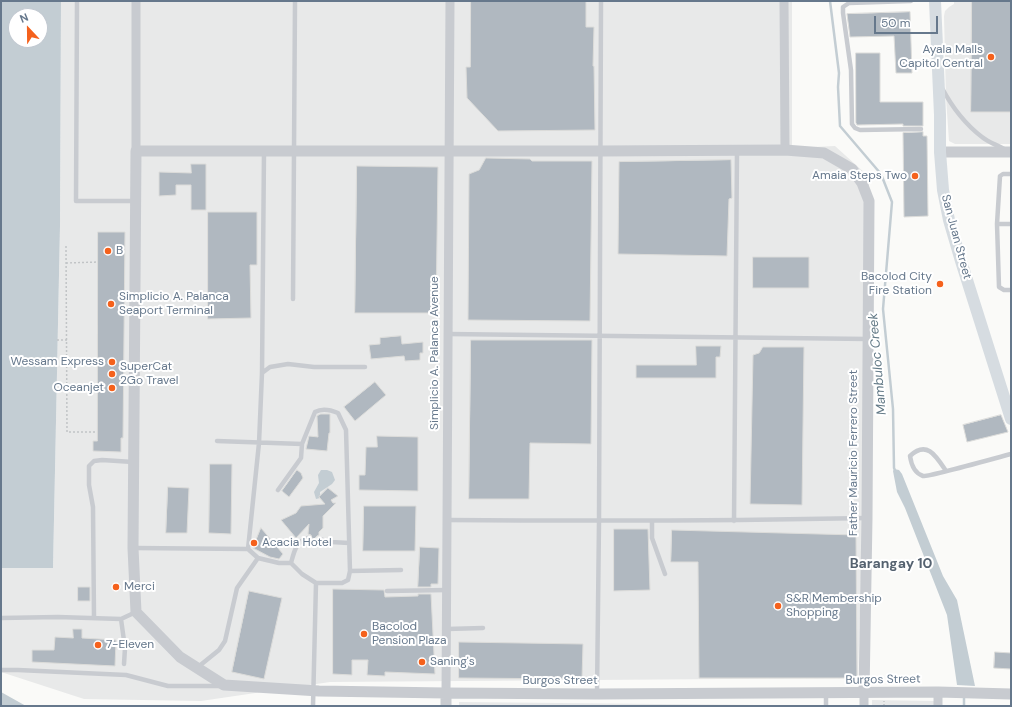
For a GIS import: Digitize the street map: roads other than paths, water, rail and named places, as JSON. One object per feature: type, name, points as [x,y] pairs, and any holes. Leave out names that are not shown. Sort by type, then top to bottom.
[{"type":"main road","name":"San Juan Street","points":[[935,1],[939,81],[940,152],[943,190],[949,220],[1011,419]]},
{"type":"street","points":[[136,1],[133,462],[133,548],[136,612]]},
{"type":"street","name":"Simplicio A. Palanca Avenue","points":[[446,706],[450,1]]},
{"type":"street","points":[[136,151],[785,150],[784,1]]},
{"type":"street","name":"Father Mauricio Ferrero Street","points":[[785,150],[824,153],[852,169],[862,183],[869,201],[864,706]]},
{"type":"street","points":[[940,152],[1010,152]]},
{"type":"street","name":"Burgos Street","points":[[136,612],[180,658],[197,667],[224,685],[313,691],[446,693],[864,694],[938,692],[1011,694]]},
{"type":"street","points":[[938,692],[938,706]]},
{"type":"lane","points":[[77,1],[76,201],[135,201]]},
{"type":"lane","points":[[293,299],[295,1]]},
{"type":"lane","points":[[597,694],[601,1]]},
{"type":"lane","points":[[911,1],[849,4],[843,7],[842,13],[851,70],[852,124],[855,128],[860,130],[921,129]]},
{"type":"lane","points":[[939,81],[948,100],[966,123],[982,138],[1010,152]]},
{"type":"lane","points":[[248,549],[259,443],[262,373],[264,150]]},
{"type":"lane","points":[[734,521],[737,150]]},
{"type":"lane","points":[[1011,174],[1003,174],[1000,176],[997,224],[999,287],[1004,290],[1011,290]]},
{"type":"lane","points":[[997,224],[1011,224]]},
{"type":"lane","points":[[448,334],[868,339]]},
{"type":"lane","points":[[262,373],[270,367],[288,364],[314,367],[365,367]]},
{"type":"lane","points":[[133,548],[248,549],[258,558],[279,564],[291,564],[302,574],[316,583],[342,583],[348,580],[350,571],[346,430],[338,413],[332,410],[318,410],[315,412],[302,444],[302,458],[278,490]]},
{"type":"lane","points":[[217,441],[302,444]]},
{"type":"lane","points":[[946,471],[929,451],[921,448],[910,456],[913,468],[918,474],[923,476],[946,471],[1011,454]]},
{"type":"lane","points":[[94,618],[93,507],[89,485],[89,466],[94,461],[102,460],[133,462]]},
{"type":"lane","points":[[447,520],[652,522],[867,518]]},
{"type":"lane","points":[[652,522],[652,538],[665,574]]},
{"type":"lane","points":[[291,564],[297,545],[308,538]]},
{"type":"lane","points":[[319,539],[331,542],[349,543]]},
{"type":"lane","points":[[197,667],[216,653],[225,641],[237,588],[258,558]]},
{"type":"lane","points":[[350,571],[401,570]]},
{"type":"lane","points":[[313,706],[316,583]]},
{"type":"lane","points":[[387,591],[447,590]]},
{"type":"lane","points":[[1,618],[94,618],[121,620],[136,612]]},
{"type":"lane","points":[[121,620],[125,648],[124,664]]},
{"type":"lane","points":[[447,629],[483,628]]},
{"type":"lane","points":[[1,670],[126,675],[168,686],[224,685]]},
{"type":"lane","points":[[826,694],[826,706]]},
{"type":"waterway","name":"Mambuloc Creek","points":[[830,1],[839,73],[838,87],[840,126],[881,174],[892,202],[883,309],[893,409],[894,468],[896,472]]},
{"type":"waterway","name":"Mambuloc Creek","points":[[964,695],[964,706]]},
{"type":"place","name":"Ayala Malls Capitol Central","points":[[991,57]]},
{"type":"place","name":"Amaia Steps Two","points":[[915,176]]},
{"type":"place","name":"B","points":[[108,251]]},
{"type":"place","name":"Bacolod City Fire Station","points":[[940,284]]},
{"type":"place","name":"Simplicio A. Palanca Seaport Terminal","points":[[111,304]]},
{"type":"place","name":"Wessam Express","points":[[112,362]]},
{"type":"place","name":"SuperCat 2Go Travel","points":[[112,374]]},
{"type":"place","name":"Oceanjet","points":[[112,388]]},
{"type":"place","name":"Acacia Hotel","points":[[254,543]]},
{"type":"place","name":"Merci","points":[[116,587]]},
{"type":"place","name":"S&R Membership Shopping","points":[[778,606]]},
{"type":"place","name":"Bacolod Pension Plaza","points":[[364,634]]},
{"type":"place","name":"7-Eleven","points":[[98,645]]},
{"type":"place","name":"Saning's","points":[[422,662]]},
{"type":"district","name":"Barangay 10","points":[[891,564]]}]
